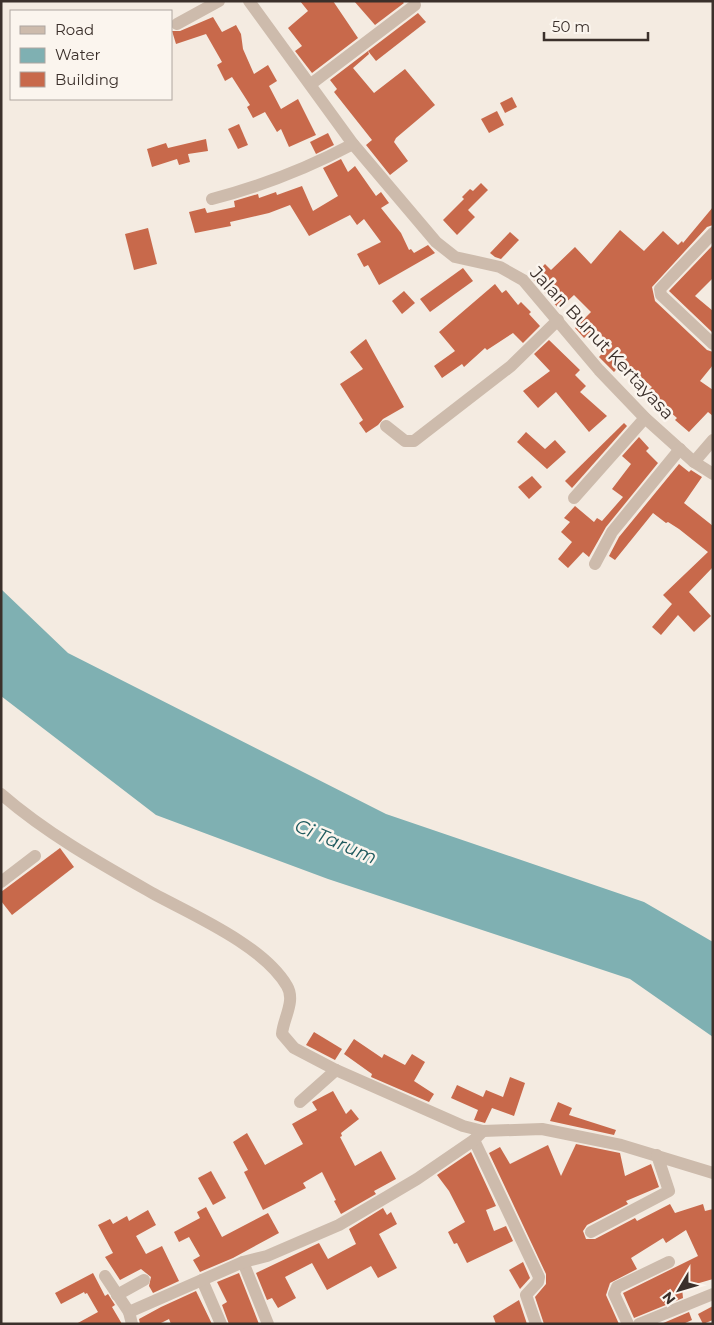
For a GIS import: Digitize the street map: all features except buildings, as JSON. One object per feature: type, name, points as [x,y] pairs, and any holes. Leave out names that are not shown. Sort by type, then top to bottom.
[{"type":"street","points":[[177,24],[219,1]]},
{"type":"street","name":"Jalan Bunut Kertayasa","points":[[249,1],[353,144],[444,250],[455,258],[509,270],[523,280],[599,370],[645,418],[694,462],[713,474]]},
{"type":"street","points":[[311,84],[416,5]]},
{"type":"street","points":[[212,199],[263,185],[326,158],[353,144]]},
{"type":"street","points":[[713,233],[660,289],[662,295],[713,344]]},
{"type":"street","points":[[386,426],[405,440],[414,441],[512,366],[558,320]]},
{"type":"street","points":[[574,498],[645,418]]},
{"type":"street","points":[[694,462],[713,440]]},
{"type":"street","points":[[595,564],[612,532],[680,449]]},
{"type":"street","points":[[1,794],[49,832],[153,893],[232,935],[257,956],[288,986],[291,995],[282,1027],[282,1034],[285,1040],[294,1048],[336,1070],[479,1135],[539,1277],[538,1282],[526,1295],[536,1324]]},
{"type":"street","points":[[1,882],[35,856]]},
{"type":"street","points":[[300,1102],[336,1070]]},
{"type":"street","points":[[105,1276],[131,1318],[202,1280],[243,1262],[305,1241],[366,1212],[479,1135],[542,1128],[621,1145],[713,1173]]},
{"type":"street","points":[[591,1232],[669,1191],[657,1155]]},
{"type":"street","points":[[243,1262],[268,1324]]},
{"type":"street","points":[[628,1324],[614,1294],[615,1290],[617,1287],[669,1262]]},
{"type":"street","points":[[117,1294],[144,1280]]},
{"type":"street","points":[[202,1280],[221,1324]]},
{"type":"street","points":[[639,1324],[713,1294]]},
{"type":"water","name":"Ci Tarum","points":[[1,589],[68,653],[386,814],[644,902],[713,942],[713,1037],[630,979],[328,879],[156,815],[1,696]]}]
